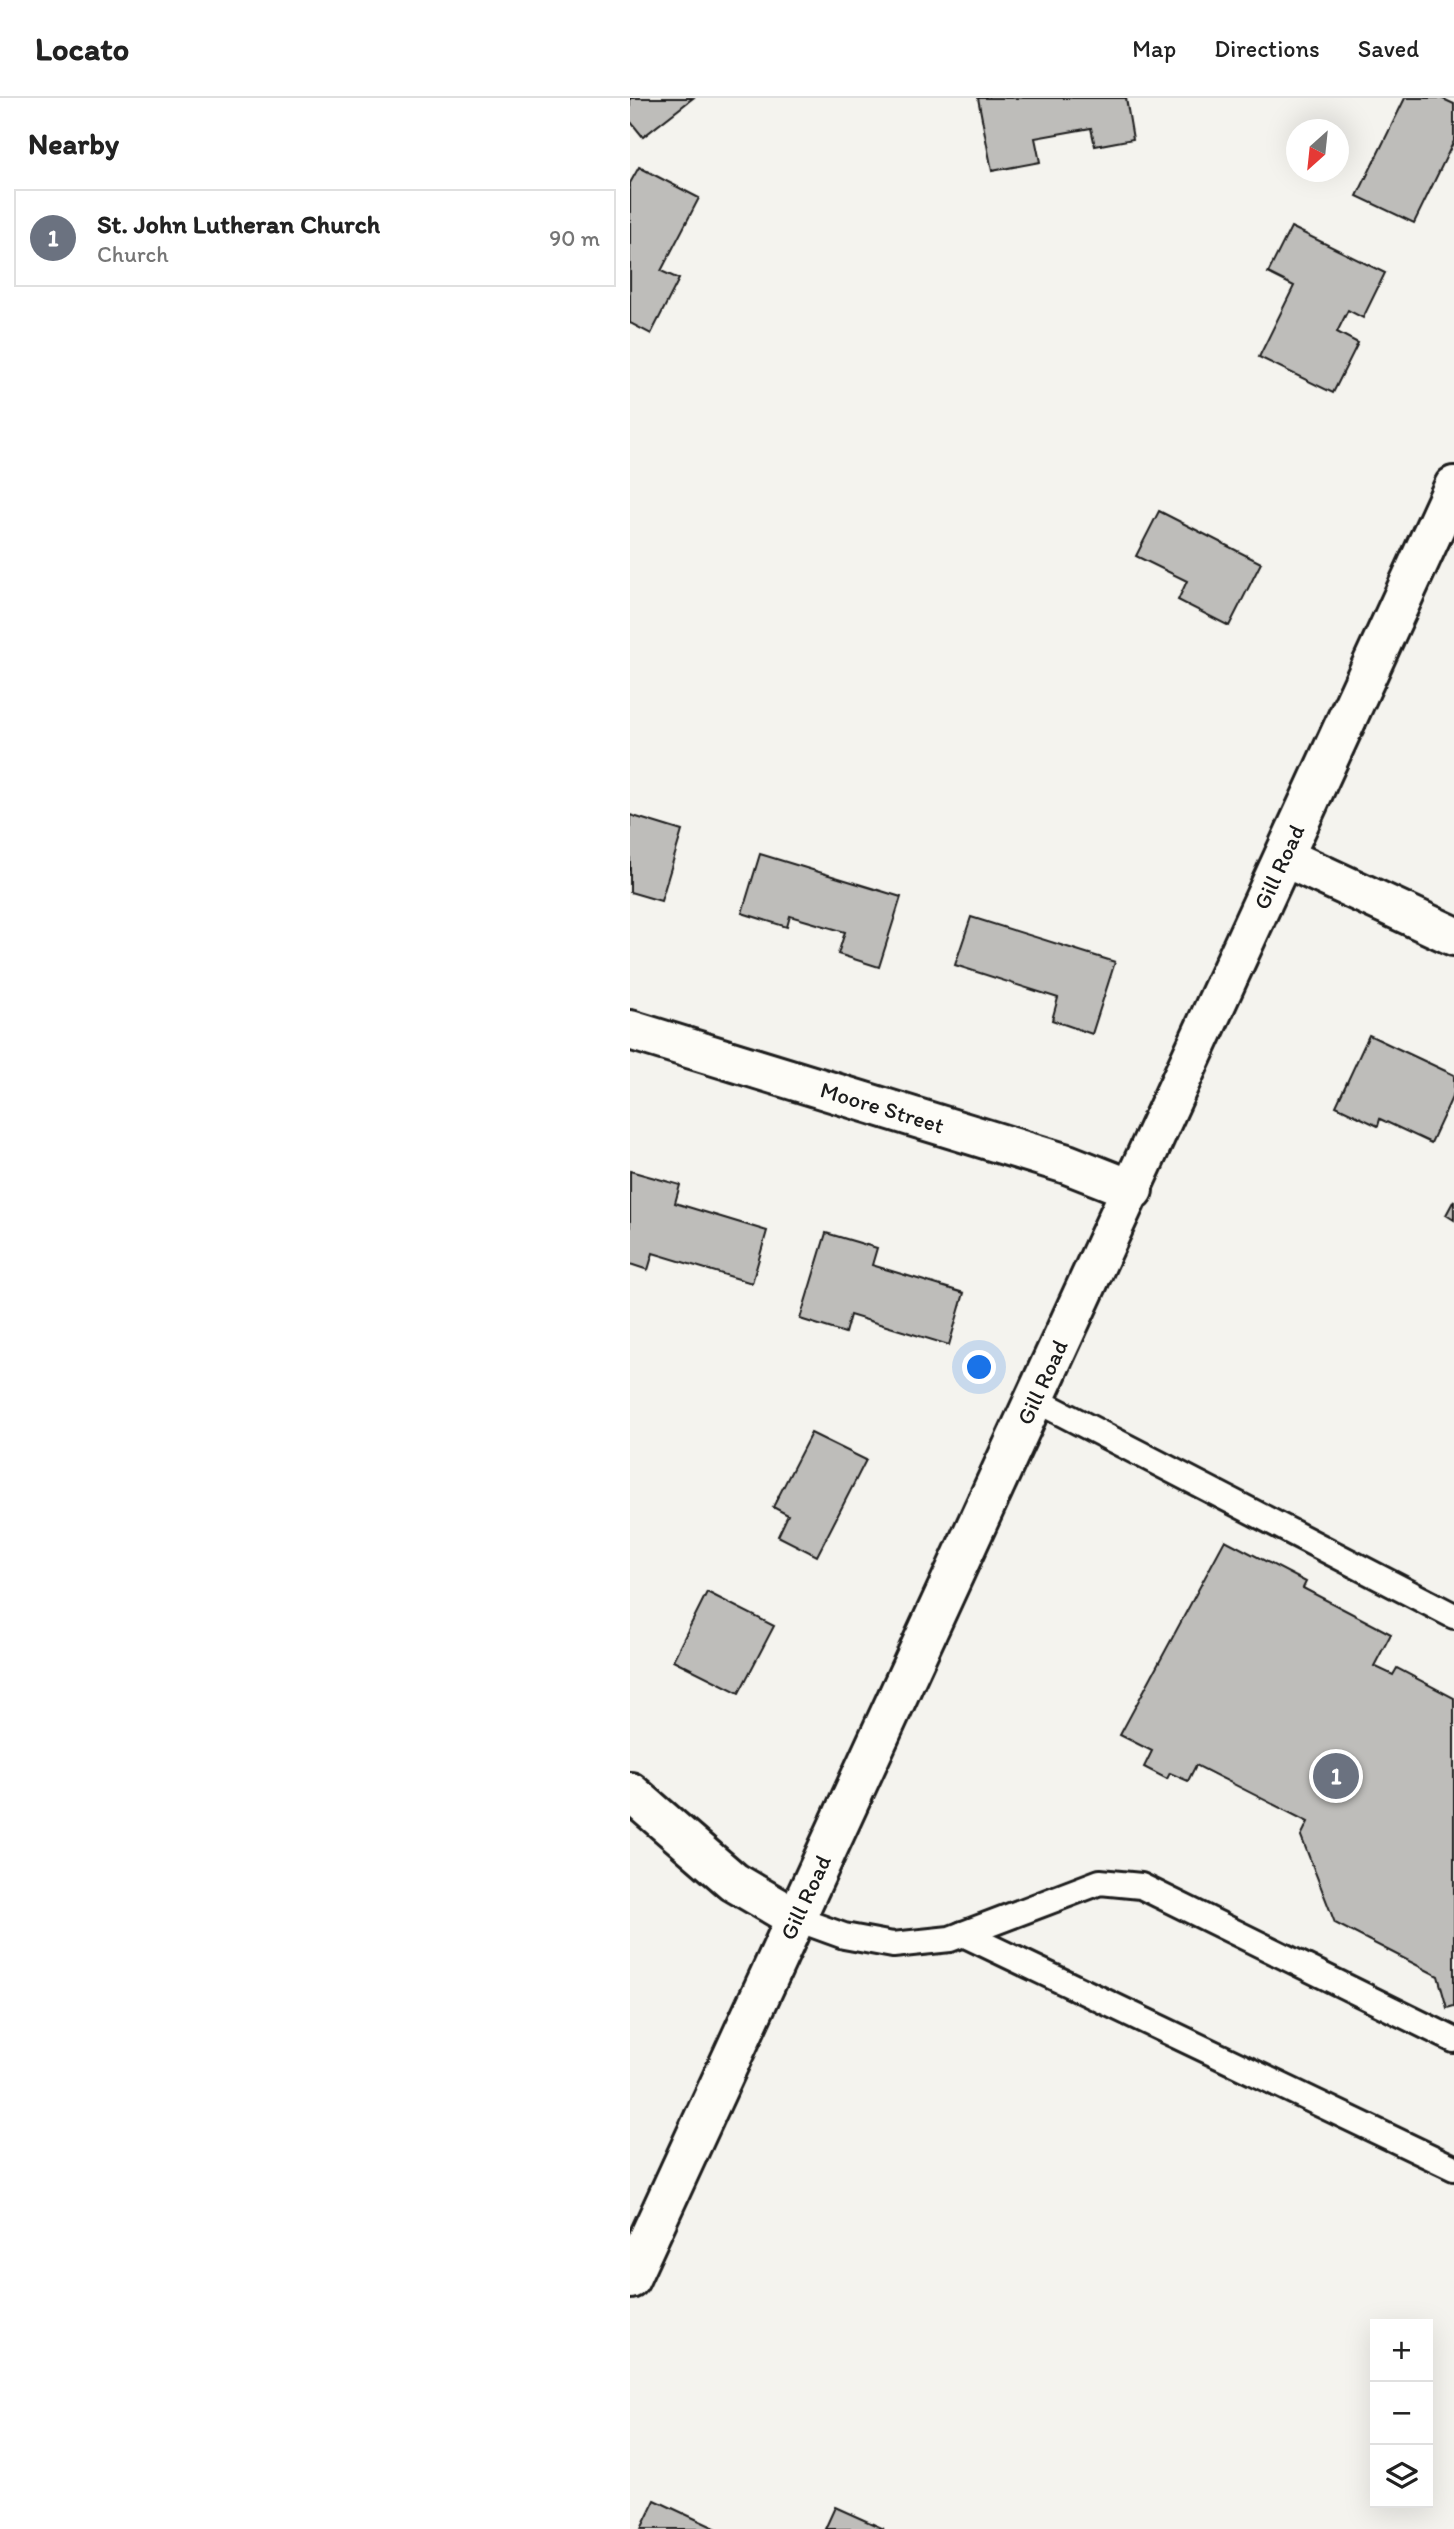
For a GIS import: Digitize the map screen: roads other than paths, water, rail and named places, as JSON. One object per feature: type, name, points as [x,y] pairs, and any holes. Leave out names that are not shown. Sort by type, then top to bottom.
[{"type":"street","name":"Gill Road","points":[[630,2279],[1133,1190],[1454,486]]},
{"type":"street","points":[[1284,857],[1454,936]]},
{"type":"street","name":"Moore Street","points":[[630,1030],[1067,1164],[1133,1190]]},
{"type":"street","points":[[630,1792],[734,1882],[797,1919]]},
{"type":"lane","points":[[1035,1400],[1454,1616]]},
{"type":"lane","points":[[797,1919],[844,1936],[892,1945],[950,1939],[1100,1882],[1141,1886],[1454,2040]]},
{"type":"lane","points":[[962,1934],[1454,2168]]},
{"type":"place","name":"St. John Lutheran Church","points":[[1336,1776]]}]
